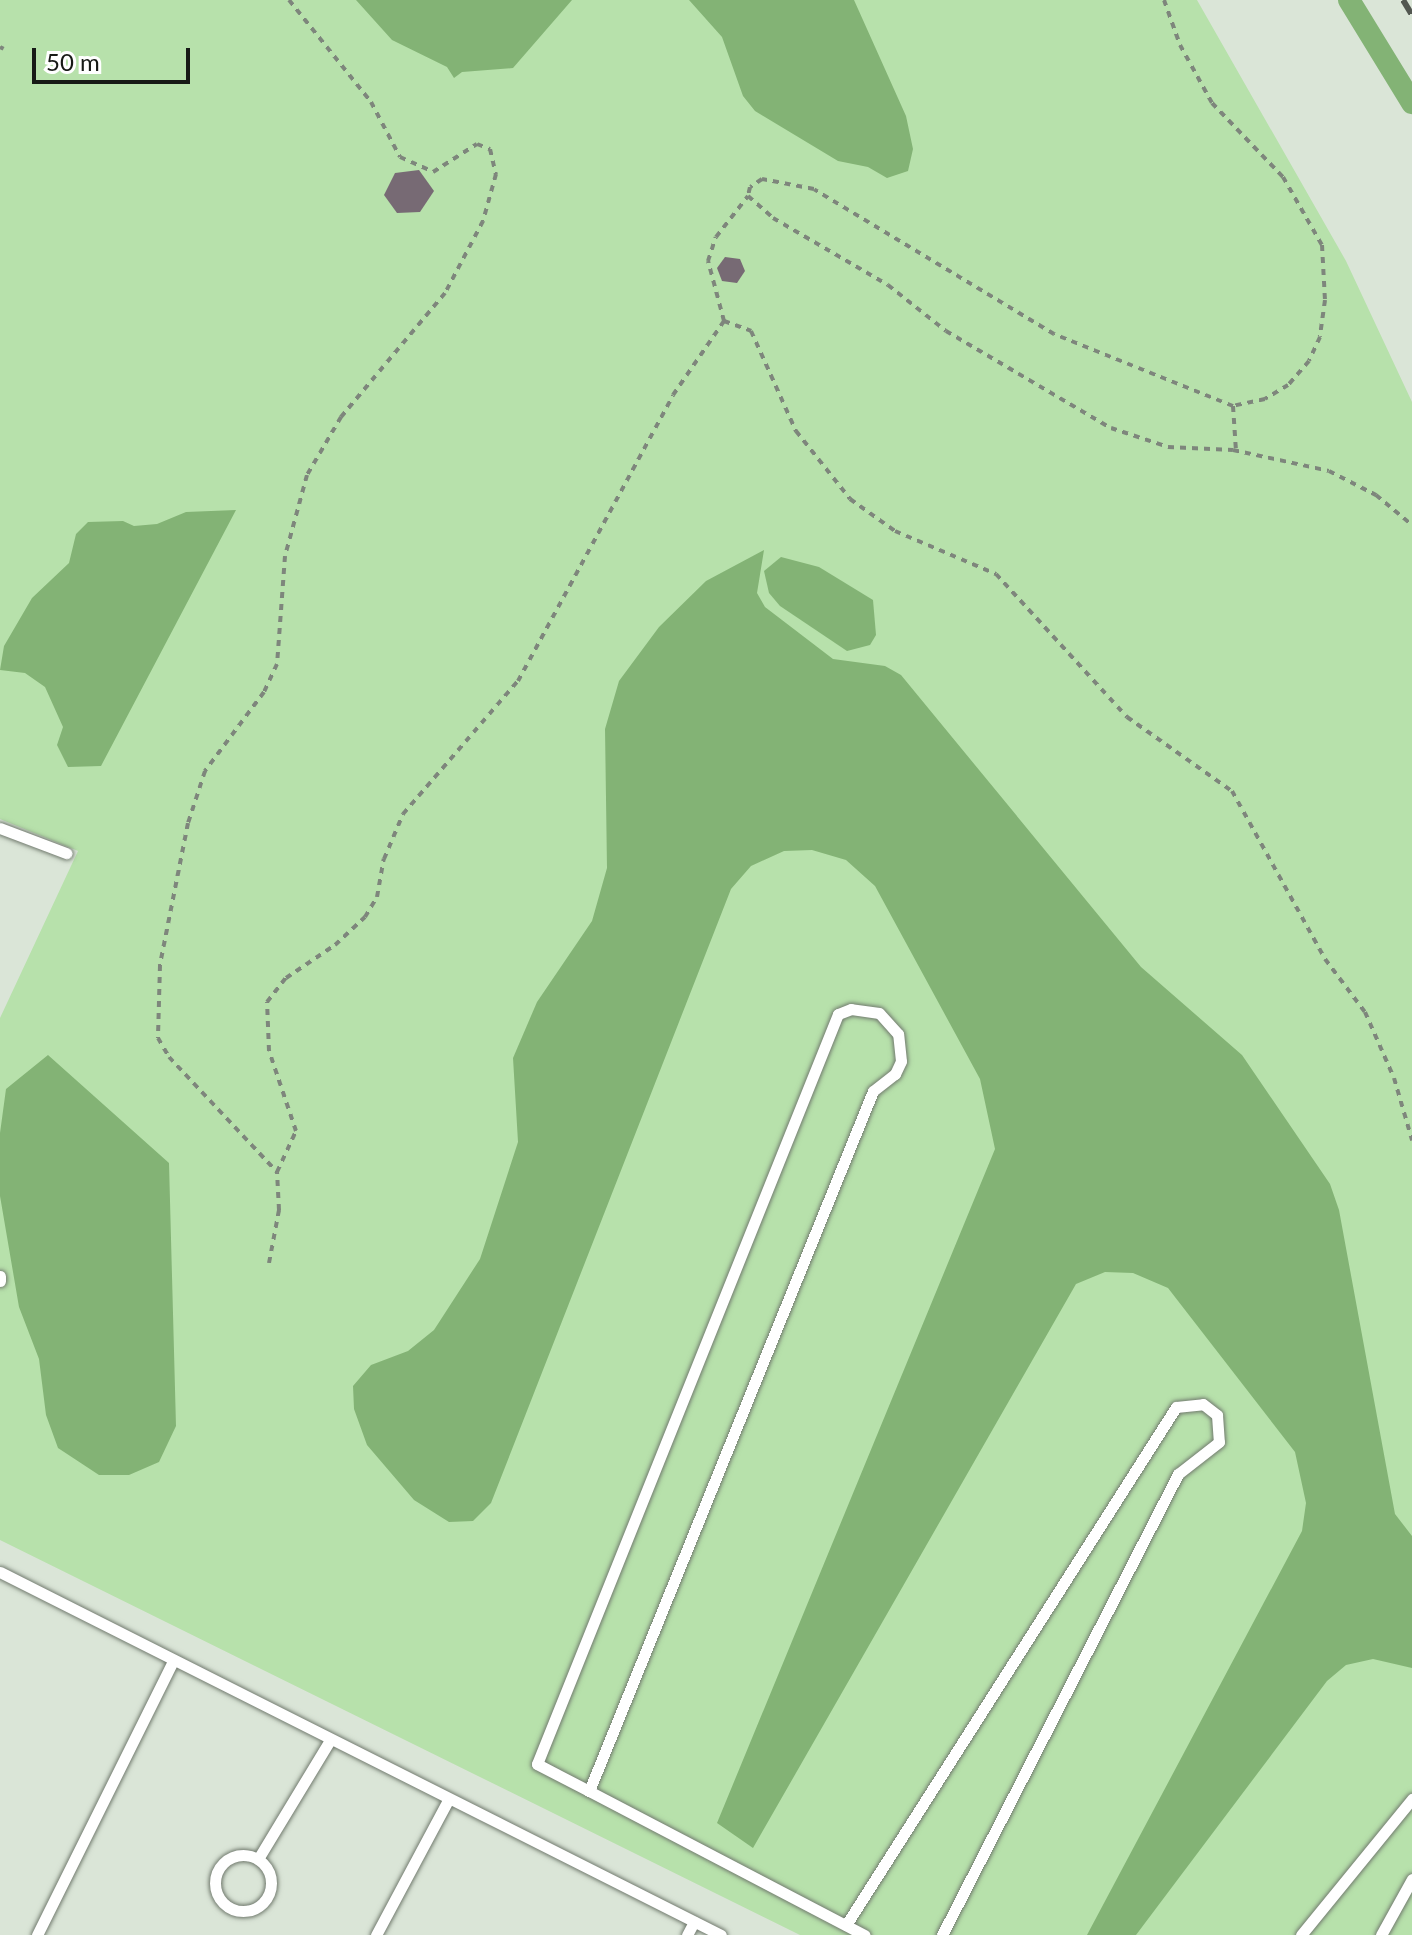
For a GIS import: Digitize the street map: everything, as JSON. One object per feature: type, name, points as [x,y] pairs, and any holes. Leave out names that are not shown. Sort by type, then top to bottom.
[{"type":"lane","points":[[0,828],[66,853]]},
{"type":"lane","points":[[589,1791],[873,1091],[895,1074],[901,1061],[898,1034],[879,1013],[865,1009],[838,1014],[537,1764],[865,1935]]},
{"type":"lane","points":[[846,1925],[1176,1407],[1203,1404],[1217,1415],[1219,1442],[1178,1474],[942,1935]]},
{"type":"lane","points":[[0,1572],[721,1935]]},
{"type":"lane","points":[[37,1935],[173,1661]]},
{"type":"lane","points":[[258,1859],[330,1740]]},
{"type":"lane","points":[[1301,1935],[1412,1799]]},
{"type":"lane","points":[[376,1935],[448,1800]]},
{"type":"lane","points":[[239,1855],[258,1859],[270,1874],[269,1893],[247,1910],[228,1906],[216,1891],[217,1872],[239,1855]]},
{"type":"lane","points":[[1381,1935],[1412,1879]]},
{"type":"lane","points":[[687,1935],[694,1922]]},
{"type":"path","points":[[277,1172],[169,1057],[158,1038],[156,1000],[182,849],[205,771],[264,692],[277,664],[285,556],[307,475],[341,417],[445,293],[483,221],[496,174],[490,149],[477,144],[433,172],[400,157],[371,102],[289,0]]},
{"type":"path","points":[[269,1263],[279,1210],[277,1172],[296,1131],[269,1051],[267,1002],[286,978],[335,945],[365,917],[377,897],[384,859],[403,814],[518,681],[673,395],[724,321],[708,261],[716,237],[748,196],[750,187],[762,179],[786,180],[814,189],[1016,314],[1156,378],[1233,406],[1265,399],[1288,385],[1309,361],[1320,337],[1325,300],[1322,245],[1283,177],[1212,103],[1180,45],[1164,0]]},
{"type":"path","points":[[748,196],[773,218],[888,285],[946,331],[1069,407],[1139,441],[1236,451],[1329,471],[1376,495],[1412,525]]},
{"type":"path","points":[[724,321],[751,331],[796,431],[850,499],[895,531],[996,574],[1127,717],[1232,791],[1325,959],[1365,1012],[1394,1078],[1412,1140]]},
{"type":"path","points":[[1233,406],[1236,451]]},
{"type":"shaded area","points":[[0,0],[1197,0],[1346,261],[1412,402],[1412,1935],[800,1935],[0,1540],[0,1018],[78,851],[0,819]]},
{"type":"shaded area","points":[[356,0],[572,0],[513,68],[462,72],[454,78],[447,67],[392,40]]},
{"type":"shaded area","points":[[689,0],[854,0],[906,116],[913,149],[908,171],[887,178],[868,167],[838,161],[755,111],[743,96],[722,37]]},
{"type":"shaded area","points":[[236,510],[101,766],[68,767],[57,745],[63,727],[45,687],[25,673],[0,670],[4,646],[32,598],[69,563],[76,534],[88,522],[123,521],[134,526],[157,524],[186,512]]},
{"type":"shaded area","points":[[764,550],[757,593],[765,607],[833,659],[885,666],[901,675],[1141,967],[1242,1055],[1330,1184],[1339,1210],[1395,1514],[1412,1536],[1412,1668],[1373,1659],[1346,1665],[1327,1681],[1136,1935],[1087,1935],[1302,1531],[1306,1503],[1295,1452],[1168,1288],[1133,1273],[1105,1272],[1076,1284],[753,1848],[717,1823],[995,1149],[980,1079],[875,886],[846,860],[812,850],[784,851],[751,866],[731,889],[491,1503],[473,1521],[449,1522],[414,1500],[367,1445],[354,1409],[353,1386],[371,1365],[408,1351],[434,1330],[480,1259],[518,1142],[513,1058],[537,1002],[592,921],[607,868],[605,729],[619,681],[659,627],[706,581]]},
{"type":"shaded area","points":[[781,557],[819,567],[873,600],[876,635],[870,645],[847,651],[780,606],[769,593],[764,571]]},
{"type":"shaded area","points":[[48,1055],[169,1163],[176,1426],[159,1462],[129,1475],[99,1475],[58,1448],[46,1415],[39,1359],[19,1307],[0,1196],[0,1133],[6,1089]]},
{"type":"building","points":[[419,170],[434,191],[420,212],[397,213],[384,195],[395,173]]},
{"type":"building","points":[[725,257],[740,259],[745,271],[737,283],[722,281],[717,268]]},
{"type":"waterway","points":[[1349,0],[1412,103]]},
{"type":"railway","points":[[1403,0],[1412,15]]}]
